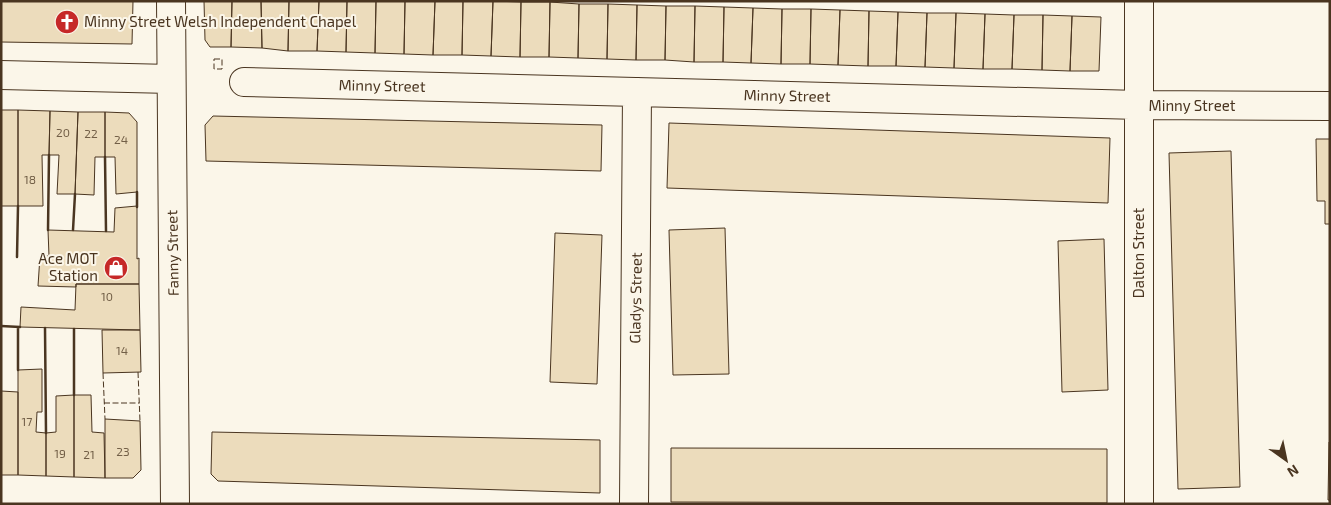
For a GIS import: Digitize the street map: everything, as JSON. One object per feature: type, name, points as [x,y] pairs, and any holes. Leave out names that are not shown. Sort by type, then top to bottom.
[{"type":"street","name":"Fanny Street","points":[[171,1],[175,504]]},
{"type":"street","name":"Dalton Street","points":[[1139,1],[1140,504]]},
{"type":"street","points":[[1,75],[171,79]]},
{"type":"street","name":"Minny Street","points":[[244,82],[1139,105],[1330,106]]},
{"type":"street","name":"Gladys Street","points":[[634,504],[637,92]]},
{"type":"building","name":"Minny Street Welsh Independent Chapel","points":[[1,1],[133,1],[132,44],[1,42]]},
{"type":"building","points":[[204,1],[232,1],[231,47],[210,47],[205,40]]},
{"type":"building","points":[[232,1],[261,1],[262,48],[231,47]]},
{"type":"building","points":[[261,1],[289,1],[288,51],[262,48]]},
{"type":"building","points":[[289,1],[319,1],[317,51],[288,51]]},
{"type":"building","points":[[319,1],[347,1],[346,52],[317,51]]},
{"type":"building","points":[[347,1],[376,1],[375,53],[346,52]]},
{"type":"building","points":[[376,1],[405,1],[404,54],[375,53]]},
{"type":"building","points":[[405,1],[435,1],[433,55],[404,54]]},
{"type":"building","points":[[435,1],[463,1],[462,55],[433,55]]},
{"type":"building","points":[[463,1],[493,1],[491,56],[462,55]]},
{"type":"building","points":[[493,1],[521,2],[520,57],[491,56]]},
{"type":"building","points":[[521,2],[550,2],[549,57],[520,57]]},
{"type":"building","points":[[550,2],[579,4],[578,58],[549,57]]},
{"type":"building","points":[[579,4],[608,4],[607,59],[578,58]]},
{"type":"building","points":[[608,4],[637,5],[636,60],[607,59]]},
{"type":"building","points":[[637,5],[666,6],[665,60],[636,60]]},
{"type":"building","points":[[666,6],[695,6],[694,62],[665,60]]},
{"type":"building","points":[[695,6],[724,7],[723,62],[694,62]]},
{"type":"building","points":[[724,7],[753,8],[751,63],[723,62]]},
{"type":"building","points":[[753,8],[782,9],[781,64],[751,63]]},
{"type":"building","points":[[782,9],[811,9],[810,64],[781,64]]},
{"type":"building","points":[[811,9],[840,10],[838,65],[810,64]]},
{"type":"building","points":[[840,10],[869,11],[868,66],[838,65]]},
{"type":"building","points":[[869,11],[898,12],[896,66],[868,66]]},
{"type":"building","points":[[898,12],[927,13],[925,67],[896,66]]},
{"type":"building","points":[[927,13],[956,13],[954,68],[925,67]]},
{"type":"building","points":[[956,13],[985,14],[983,69],[954,68]]},
{"type":"building","points":[[985,14],[1014,15],[1012,69],[983,69]]},
{"type":"building","points":[[1014,15],[1043,15],[1042,70],[1012,69]]},
{"type":"building","points":[[1043,15],[1072,16],[1070,71],[1042,70]]},
{"type":"building","points":[[1072,16],[1101,17],[1099,71],[1070,71]]},
{"type":"building","points":[[1,110],[18,110],[18,206],[1,206]]},
{"type":"building","points":[[18,110],[50,111],[49,155],[42,155],[43,206],[18,206]]},
{"type":"building","points":[[50,111],[78,112],[75,194],[57,194],[59,155],[49,155]]},
{"type":"building","points":[[78,112],[105,112],[105,157],[95,157],[94,195],[75,194]]},
{"type":"building","points":[[105,112],[129,113],[137,122],[137,192],[116,194],[115,157],[105,157]]},
{"type":"building","points":[[213,116],[602,125],[601,171],[206,161],[205,125]]},
{"type":"building","points":[[669,123],[1110,138],[1108,203],[667,188]]},
{"type":"building","points":[[1316,139],[1330,139],[1330,224],[1325,224],[1325,201],[1317,201]]},
{"type":"building","points":[[1231,151],[1240,487],[1178,489],[1169,153]]},
{"type":"building","points":[[137,206],[139,284],[76,284],[76,287],[38,286],[40,256],[49,256],[48,230],[114,232],[115,208]]},
{"type":"building","points":[[725,228],[729,374],[673,375],[669,230]]},
{"type":"building","points":[[555,233],[602,235],[597,384],[550,382]]},
{"type":"building","points":[[1104,239],[1108,390],[1062,392],[1058,241]]},
{"type":"building","points":[[76,284],[139,284],[140,330],[20,327],[21,307],[75,310]]},
{"type":"building","points":[[102,330],[140,330],[141,372],[103,373]]},
{"type":"building","points":[[42,369],[42,412],[37,412],[36,432],[46,433],[46,476],[18,475],[18,370]]},
{"type":"building","points":[[1,391],[18,392],[18,475],[1,475]]},
{"type":"building","points":[[74,395],[74,477],[46,476],[46,433],[56,432],[56,396]]},
{"type":"building","points":[[74,395],[91,395],[92,432],[104,433],[105,478],[74,477]]},
{"type":"building","points":[[105,419],[140,421],[141,470],[133,478],[105,478]]},
{"type":"building","points":[[212,432],[600,440],[600,493],[218,481],[211,474]]},
{"type":"building","points":[[1329,442],[1330,500],[1328,500]]},
{"type":"building","points":[[671,448],[1107,449],[1107,503],[671,502]]},
{"type":"fence","points":[[214,59],[222,59],[222,69],[214,69],[214,59]]},
{"type":"fence","points":[[138,372],[140,421]]},
{"type":"fence","points":[[103,373],[105,419]]},
{"type":"fence","points":[[104,403],[139,403]]},
{"type":"wall","points":[[48,230],[49,155]]},
{"type":"wall","points":[[105,157],[106,231]]},
{"type":"wall","points":[[137,192],[137,207]]},
{"type":"wall","points":[[73,230],[75,194]]},
{"type":"wall","points":[[17,257],[18,206]]},
{"type":"wall","points":[[1,326],[20,327]]},
{"type":"wall","points":[[18,327],[18,370]]},
{"type":"wall","points":[[45,328],[46,433]]},
{"type":"wall","points":[[74,329],[74,395]]},
{"type":"place","name":"Minny Street Welsh Independent Chapel","points":[[67,22]]},
{"type":"place","name":"Ace MOT Station","points":[[116,268]]}]
